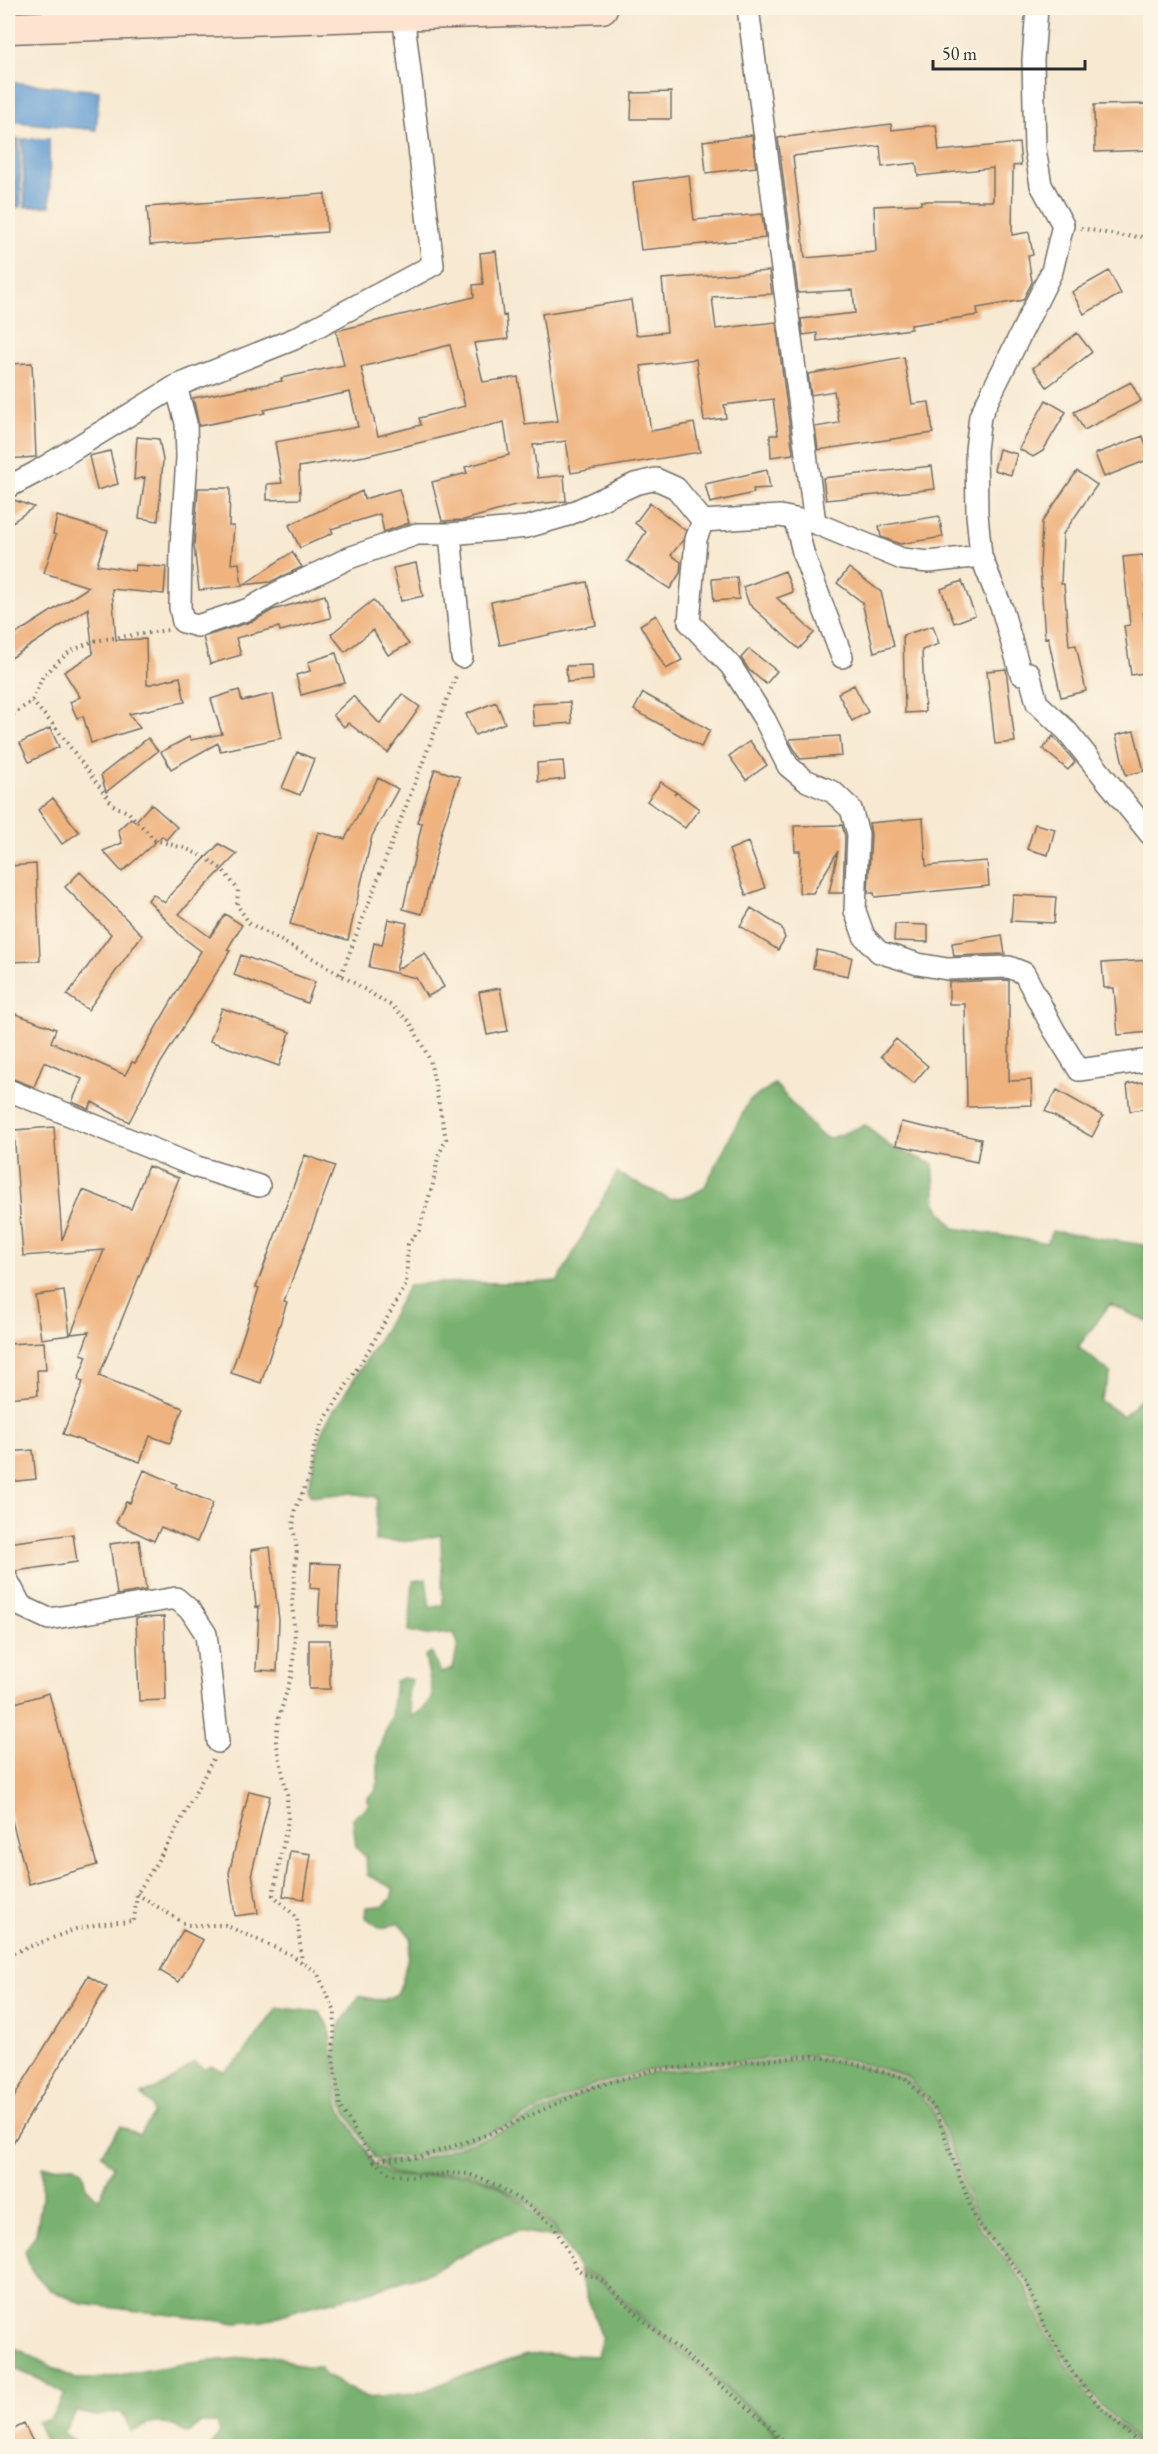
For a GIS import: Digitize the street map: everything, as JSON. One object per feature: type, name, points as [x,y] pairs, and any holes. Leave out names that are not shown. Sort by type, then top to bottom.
[{"type":"main road","points":[[8,28],[602,8]]},
{"type":"street","points":[[748,8],[805,521],[804,556],[842,657]]},
{"type":"street","points":[[1037,8],[1034,60],[1035,149],[1041,185],[1063,225],[1052,271],[980,416],[976,450],[977,514],[981,556],[1002,609],[1022,674],[1029,673],[1037,703],[1066,730],[1150,834]]},
{"type":"street","points":[[8,487],[35,473],[176,386],[294,339],[433,265],[403,14]]},
{"type":"street","points":[[176,386],[186,423],[188,458],[182,525],[180,607],[183,622],[197,626],[249,609],[349,558],[387,543],[417,534],[450,534],[526,526],[565,516],[635,484],[656,479],[676,488],[703,521]]},
{"type":"street","points":[[703,521],[780,516],[805,521],[902,560],[929,562],[981,556]]},
{"type":"street","points":[[703,521],[696,539],[689,622],[731,666],[765,720],[788,766],[805,780],[833,792],[851,809],[858,834],[855,911],[864,936],[879,952],[918,964],[947,969],[1009,967],[1024,973],[1054,1030],[1079,1070],[1150,1059]]},
{"type":"street","points":[[450,534],[462,657]]},
{"type":"street","points":[[8,1090],[196,1167],[260,1186]]},
{"type":"street","points":[[8,1581],[21,1606],[49,1620],[176,1598],[191,1611],[206,1634],[218,1742]]},
{"type":"path","points":[[1063,225],[1120,236],[1150,237]]},
{"type":"path","points":[[8,718],[32,701],[44,676],[69,652],[93,641],[197,626]]},
{"type":"path","points":[[341,975],[462,657]]},
{"type":"path","points":[[32,701],[56,728],[112,805],[129,813],[156,840],[187,849],[223,870],[238,890],[237,906],[249,923],[392,1006],[410,1022],[430,1060],[446,1139],[438,1157],[433,1184],[419,1230],[408,1244],[406,1285],[345,1391],[322,1424],[314,1448],[310,1475],[295,1510],[293,1527],[297,1549],[292,1602],[294,1651],[292,1674],[278,1720],[276,1741],[286,1794],[288,1820],[273,1895],[297,1918],[302,1962]]},
{"type":"path","points":[[8,1955],[76,1929],[104,1923],[134,1921],[137,1894],[171,1839],[214,1756],[218,1742]]},
{"type":"path","points":[[137,1894],[187,1925],[225,1925],[289,1954],[317,1972],[335,2012],[333,2057],[340,2106],[373,2160],[390,2174],[411,2177],[447,2173],[470,2174],[496,2185],[528,2205],[553,2225],[578,2270],[603,2281],[642,2319],[765,2422],[787,2446]]},
{"type":"path","points":[[373,2160],[420,2157],[489,2134],[591,2088],[653,2070],[813,2056],[855,2064],[905,2078],[934,2107],[975,2219],[1026,2281],[1046,2329],[1073,2373],[1100,2407],[1138,2443],[1146,2446]]},
{"type":"green space","points":[[775,1084],[817,1132],[828,1139],[865,1125],[891,1147],[933,1164],[936,1204],[954,1228],[1047,1243],[1052,1231],[1150,1246],[1150,1323],[1110,1304],[1078,1347],[1111,1373],[1100,1401],[1123,1416],[1150,1389],[1150,2446],[1139,2442],[1101,2406],[1074,2372],[1047,2328],[1027,2280],[976,2218],[935,2107],[906,2076],[856,2062],[813,2055],[653,2069],[591,2086],[489,2133],[419,2156],[374,2158],[342,2105],[335,2057],[338,2028],[359,1996],[382,2001],[397,1994],[412,1939],[399,1922],[382,1929],[365,1917],[366,1907],[383,1906],[392,1898],[393,1888],[367,1875],[366,1857],[356,1848],[353,1818],[368,1806],[368,1797],[375,1791],[378,1783],[378,1751],[391,1717],[395,1681],[403,1678],[412,1680],[407,1698],[412,1717],[425,1707],[433,1696],[425,1656],[431,1652],[441,1673],[453,1669],[458,1644],[454,1633],[427,1635],[409,1631],[413,1581],[426,1579],[430,1608],[443,1605],[441,1535],[411,1541],[375,1541],[377,1497],[350,1493],[310,1495],[308,1487],[324,1426],[377,1343],[409,1285],[558,1281],[617,1173],[669,1199],[690,1196],[704,1188],[749,1101]]},
{"type":"green space","points":[[277,2008],[319,2012],[329,2026],[339,2107],[372,2161],[389,2175],[411,2177],[469,2175],[496,2185],[552,2226],[559,2238],[518,2231],[495,2238],[431,2272],[263,2321],[237,2323],[82,2304],[49,2289],[31,2270],[25,2251],[36,2234],[42,2199],[42,2167],[75,2166],[82,2172],[86,2187],[99,2200],[113,2166],[101,2154],[121,2126],[139,2135],[153,2114],[152,2106],[142,2095],[172,2080],[194,2062],[204,2069],[211,2066],[224,2071],[240,2059]]},
{"type":"green space","points":[[813,2058],[855,2065],[905,2079],[932,2108],[974,2220],[1024,2282],[1044,2329],[1072,2374],[1098,2408],[1141,2446],[788,2446],[766,2421],[643,2318],[603,2280],[579,2269],[553,2224],[529,2204],[497,2184],[470,2173],[447,2172],[411,2176],[390,2173],[377,2161],[420,2159],[490,2136],[592,2089],[654,2072]]},
{"type":"green space","points":[[578,2271],[602,2282],[641,2319],[765,2422],[786,2446],[211,2446],[220,2432],[217,2423],[200,2423],[188,2433],[160,2423],[147,2425],[131,2432],[127,2419],[120,2412],[97,2416],[76,2412],[63,2432],[80,2446],[48,2446],[37,2422],[50,2419],[65,2395],[41,2380],[8,2366],[8,2348],[12,2346],[75,2379],[97,2379],[183,2364],[262,2356],[279,2357],[304,2367],[319,2367],[325,2375],[366,2398],[415,2394],[490,2366],[528,2355],[597,2356],[602,2338]]},
{"type":"water","points":[[8,82],[99,91],[96,130],[8,121]]},
{"type":"water","points":[[8,139],[19,139],[21,207],[8,207]]},
{"type":"water","points":[[22,139],[49,139],[50,206],[25,207]]},
{"type":"building","points":[[671,92],[671,119],[631,119],[632,93]]},
{"type":"building","points":[[1150,104],[1150,150],[1095,152],[1094,105]]},
{"type":"building","points":[[891,124],[892,130],[936,125],[939,151],[1019,143],[1021,165],[1013,166],[1012,235],[1029,232],[1033,255],[1028,256],[1032,282],[1023,300],[977,308],[978,315],[911,325],[911,329],[817,341],[817,333],[803,335],[801,319],[855,313],[853,290],[798,293],[778,138]],"holes":[[[880,146],[882,167],[916,163],[918,176],[993,168],[993,201],[921,201],[921,204],[874,206],[876,252],[805,258],[793,156]]]},
{"type":"building","points":[[752,135],[756,167],[706,173],[703,141]]},
{"type":"building","points":[[689,175],[694,220],[762,214],[765,238],[641,250],[633,182]]},
{"type":"building","points":[[325,194],[327,232],[150,245],[147,207]]},
{"type":"building","points":[[496,251],[503,316],[506,315],[508,339],[474,343],[483,382],[518,377],[525,425],[558,421],[542,314],[631,300],[636,335],[667,332],[662,279],[769,271],[772,294],[712,297],[716,329],[776,322],[793,454],[771,457],[770,435],[778,435],[773,399],[724,405],[726,418],[704,421],[696,359],[641,366],[651,431],[694,423],[700,452],[571,473],[566,441],[533,445],[538,478],[564,475],[566,501],[515,506],[464,520],[442,521],[432,482],[467,473],[465,467],[509,455],[504,422],[365,456],[299,467],[300,499],[267,500],[267,484],[282,483],[275,442],[358,427],[350,392],[264,410],[265,413],[199,426],[193,398],[282,381],[281,378],[344,365],[336,331],[474,297],[473,285],[483,284],[480,253]],"holes":[[[450,345],[465,406],[419,418],[421,425],[378,436],[361,367]]]},
{"type":"building","points":[[1109,271],[1121,294],[1084,314],[1072,292]]},
{"type":"building","points":[[1077,333],[1092,352],[1047,387],[1033,368]]},
{"type":"building","points":[[904,357],[912,404],[929,402],[933,433],[818,450],[815,427],[839,423],[834,391],[811,395],[808,374]]},
{"type":"building","points":[[32,363],[36,457],[8,459],[8,364]]},
{"type":"building","points":[[1131,382],[1141,401],[1084,430],[1074,412]]},
{"type":"building","points":[[1046,400],[1066,412],[1043,451],[1033,457],[1019,449]]},
{"type":"building","points":[[1143,436],[1150,459],[1104,477],[1095,454]]},
{"type":"building","points":[[137,437],[159,439],[163,460],[158,521],[139,518],[145,477],[134,480]]},
{"type":"building","points":[[999,449],[1017,454],[1011,475],[994,470]]},
{"type":"building","points":[[110,451],[118,484],[97,490],[89,456]]},
{"type":"building","points":[[932,466],[935,489],[826,500],[823,478]]},
{"type":"building","points":[[767,470],[770,488],[753,489],[754,493],[710,503],[705,484]]},
{"type":"building","points":[[1077,471],[1097,485],[1063,534],[1061,584],[1064,584],[1069,646],[1076,645],[1086,691],[1061,697],[1048,637],[1045,638],[1040,569],[1042,522]]},
{"type":"building","points":[[198,488],[230,488],[229,526],[234,526],[231,564],[239,563],[242,586],[199,590],[194,545]]},
{"type":"building","points":[[399,489],[409,523],[384,532],[380,514],[331,529],[333,533],[300,548],[289,525],[362,491],[364,499]]},
{"type":"building","points":[[8,500],[34,507],[8,525]]},
{"type":"building","points":[[650,503],[686,531],[683,540],[671,555],[681,562],[680,573],[670,589],[627,561],[646,532],[635,523]]},
{"type":"building","points":[[57,516],[108,531],[97,565],[135,571],[136,565],[166,567],[164,594],[112,589],[116,640],[146,639],[147,685],[180,677],[185,702],[129,714],[140,728],[91,743],[83,716],[77,718],[70,702],[80,697],[64,672],[93,654],[88,608],[8,660],[8,639],[89,587],[44,573],[56,535],[53,534]]},
{"type":"building","points":[[939,516],[943,537],[900,544],[881,537],[879,526]]},
{"type":"building","points":[[292,552],[302,567],[270,582],[243,585]]},
{"type":"building","points":[[1143,555],[1148,609],[1143,609],[1150,672],[1131,675],[1124,626],[1130,625],[1123,557]]},
{"type":"building","points":[[416,563],[423,596],[401,601],[393,568]]},
{"type":"building","points":[[849,568],[881,592],[894,646],[874,652],[862,602],[837,583]]},
{"type":"building","points":[[785,571],[793,592],[777,598],[814,633],[799,649],[749,604],[743,587]]},
{"type":"building","points":[[737,577],[739,599],[714,601],[712,579]]},
{"type":"building","points":[[962,581],[975,615],[954,623],[941,589]]},
{"type":"building","points":[[587,582],[596,625],[500,645],[491,602]]},
{"type":"building","points":[[325,595],[331,618],[280,631],[279,627],[236,638],[241,655],[210,664],[203,637],[253,621],[273,610]]},
{"type":"building","points":[[373,600],[409,644],[388,655],[373,630],[345,652],[331,634]]},
{"type":"building","points":[[656,615],[682,660],[666,669],[640,625]]},
{"type":"building","points":[[933,626],[939,644],[922,650],[925,712],[905,713],[903,635]]},
{"type":"building","points":[[749,649],[777,671],[766,684],[749,670],[741,658]]},
{"type":"building","points":[[336,653],[345,683],[301,695],[296,675],[310,671],[308,662]]},
{"type":"building","points":[[592,665],[593,680],[567,682],[566,666]]},
{"type":"building","points":[[1006,669],[1015,742],[995,744],[987,671]]},
{"type":"building","points":[[854,685],[868,712],[852,721],[838,693]]},
{"type":"building","points":[[239,690],[242,701],[273,694],[282,738],[220,751],[218,743],[171,769],[161,752],[189,737],[191,740],[222,734],[211,699]]},
{"type":"building","points":[[643,693],[710,730],[701,747],[634,710]]},
{"type":"building","points":[[402,694],[420,707],[388,753],[348,723],[344,727],[333,715],[353,696],[380,724]]},
{"type":"building","points":[[496,702],[505,723],[475,735],[466,714]]},
{"type":"building","points":[[570,702],[572,723],[534,726],[532,704]]},
{"type":"building","points":[[50,728],[59,747],[29,762],[20,743]]},
{"type":"building","points":[[1134,731],[1144,771],[1126,775],[1116,735]]},
{"type":"building","points":[[840,736],[842,756],[800,759],[790,742],[790,739]]},
{"type":"building","points":[[1053,736],[1075,762],[1068,770],[1043,749]]},
{"type":"building","points":[[148,738],[158,751],[106,792],[101,775]]},
{"type":"building","points":[[750,741],[767,765],[746,780],[729,756]]},
{"type":"building","points":[[297,752],[314,759],[300,795],[282,788]]},
{"type":"building","points":[[563,761],[565,779],[538,782],[537,763]]},
{"type":"building","points":[[435,769],[460,777],[442,830],[422,914],[403,909],[422,823],[417,822]]},
{"type":"building","points":[[378,778],[398,789],[372,836],[348,940],[290,924],[318,832],[345,839]]},
{"type":"building","points":[[661,782],[676,792],[674,795],[677,793],[699,809],[685,828],[647,801]]},
{"type":"building","points":[[53,798],[79,832],[62,844],[38,810]]},
{"type":"building","points":[[151,804],[177,827],[166,840],[162,836],[122,872],[103,851],[122,843],[118,830],[131,818],[135,822]]},
{"type":"building","points":[[923,818],[926,866],[987,861],[989,886],[875,897],[874,893],[868,893],[871,834],[869,823]]},
{"type":"building","points":[[1035,824],[1055,829],[1048,855],[1027,849]]},
{"type":"building","points":[[842,825],[845,836],[843,893],[829,893],[838,851],[813,893],[799,893],[800,851],[795,851],[794,826]]},
{"type":"building","points":[[748,842],[765,888],[746,895],[729,850]]},
{"type":"building","points":[[219,844],[237,854],[179,914],[210,937],[225,914],[242,925],[227,950],[230,951],[154,1074],[129,1122],[92,1102],[89,1109],[72,1102],[82,1079],[44,1062],[34,1087],[8,1077],[8,1011],[56,1029],[51,1042],[125,1075],[132,1062],[135,1063],[201,951],[181,936],[148,900],[153,894],[165,903]]},
{"type":"building","points":[[36,864],[40,961],[8,962],[8,866]]},
{"type":"building","points":[[80,872],[142,935],[88,1010],[67,995],[111,934],[65,887]]},
{"type":"building","points":[[1013,895],[1056,897],[1054,923],[1011,921]]},
{"type":"building","points":[[751,908],[781,927],[785,938],[778,950],[740,926]]},
{"type":"building","points":[[388,919],[407,923],[396,970],[425,953],[444,987],[427,997],[416,978],[369,967],[374,943],[382,945]]},
{"type":"building","points":[[895,924],[928,925],[928,942],[894,941]]},
{"type":"building","points":[[1002,935],[1005,954],[954,956],[952,943]]},
{"type":"building","points":[[817,950],[852,957],[848,976],[813,968]]},
{"type":"building","points":[[241,955],[315,982],[307,1003],[234,975]]},
{"type":"building","points":[[1150,960],[1150,1032],[1118,1035],[1114,988],[1104,988],[1102,963]]},
{"type":"building","points":[[1009,981],[1009,1081],[1031,1080],[1032,1105],[967,1107],[965,1004],[949,1004],[949,982]]},
{"type":"building","points":[[500,988],[508,1031],[487,1035],[479,992]]},
{"type":"building","points":[[222,1008],[290,1032],[279,1066],[210,1041]]},
{"type":"building","points":[[896,1039],[928,1066],[914,1083],[881,1056]]},
{"type":"building","points":[[1150,1081],[1150,1108],[1130,1111],[1127,1084]]},
{"type":"building","points":[[1057,1090],[1103,1116],[1092,1137],[1045,1111]]},
{"type":"building","points":[[901,1122],[981,1139],[977,1162],[896,1145]]},
{"type":"building","points":[[54,1127],[62,1240],[83,1190],[131,1209],[148,1166],[179,1178],[99,1376],[183,1408],[170,1443],[150,1436],[140,1462],[63,1434],[83,1382],[78,1380],[87,1356],[81,1354],[89,1332],[71,1334],[104,1250],[23,1256],[14,1130]]},
{"type":"building","points":[[305,1155],[335,1166],[284,1301],[287,1302],[261,1383],[231,1373],[259,1288],[256,1287]]},
{"type":"building","points":[[64,1291],[70,1335],[41,1339],[35,1295]]},
{"type":"building","points":[[44,1342],[46,1370],[37,1370],[38,1395],[8,1398],[8,1344]]},
{"type":"building","points":[[33,1450],[36,1479],[8,1482],[8,1452]]},
{"type":"building","points":[[144,1470],[177,1484],[175,1487],[213,1503],[197,1542],[161,1527],[154,1541],[116,1523],[126,1502],[130,1503]]},
{"type":"building","points":[[73,1534],[77,1562],[16,1571],[10,1569],[8,1543]]},
{"type":"building","points":[[139,1540],[146,1590],[117,1595],[110,1544]]},
{"type":"building","points":[[270,1547],[279,1620],[277,1671],[256,1670],[259,1606],[256,1607],[251,1550]]},
{"type":"building","points":[[311,1563],[340,1564],[337,1626],[318,1625],[320,1589],[310,1588]]},
{"type":"building","points":[[164,1617],[166,1700],[139,1701],[136,1618]]},
{"type":"building","points":[[309,1640],[330,1640],[330,1689],[309,1689]]},
{"type":"building","points":[[49,1693],[97,1865],[29,1884],[8,1806],[8,1705]]},
{"type":"building","points":[[249,1791],[270,1796],[252,1872],[258,1913],[235,1916],[229,1873]]},
{"type":"building","points":[[290,1851],[311,1854],[304,1899],[283,1896]]},
{"type":"building","points":[[183,1930],[203,1940],[179,1982],[160,1971]]},
{"type":"building","points":[[88,1976],[107,1987],[8,2151],[8,2107]]},
{"type":"building","points":[[24,2424],[35,2446],[8,2446],[8,2432]]}]
